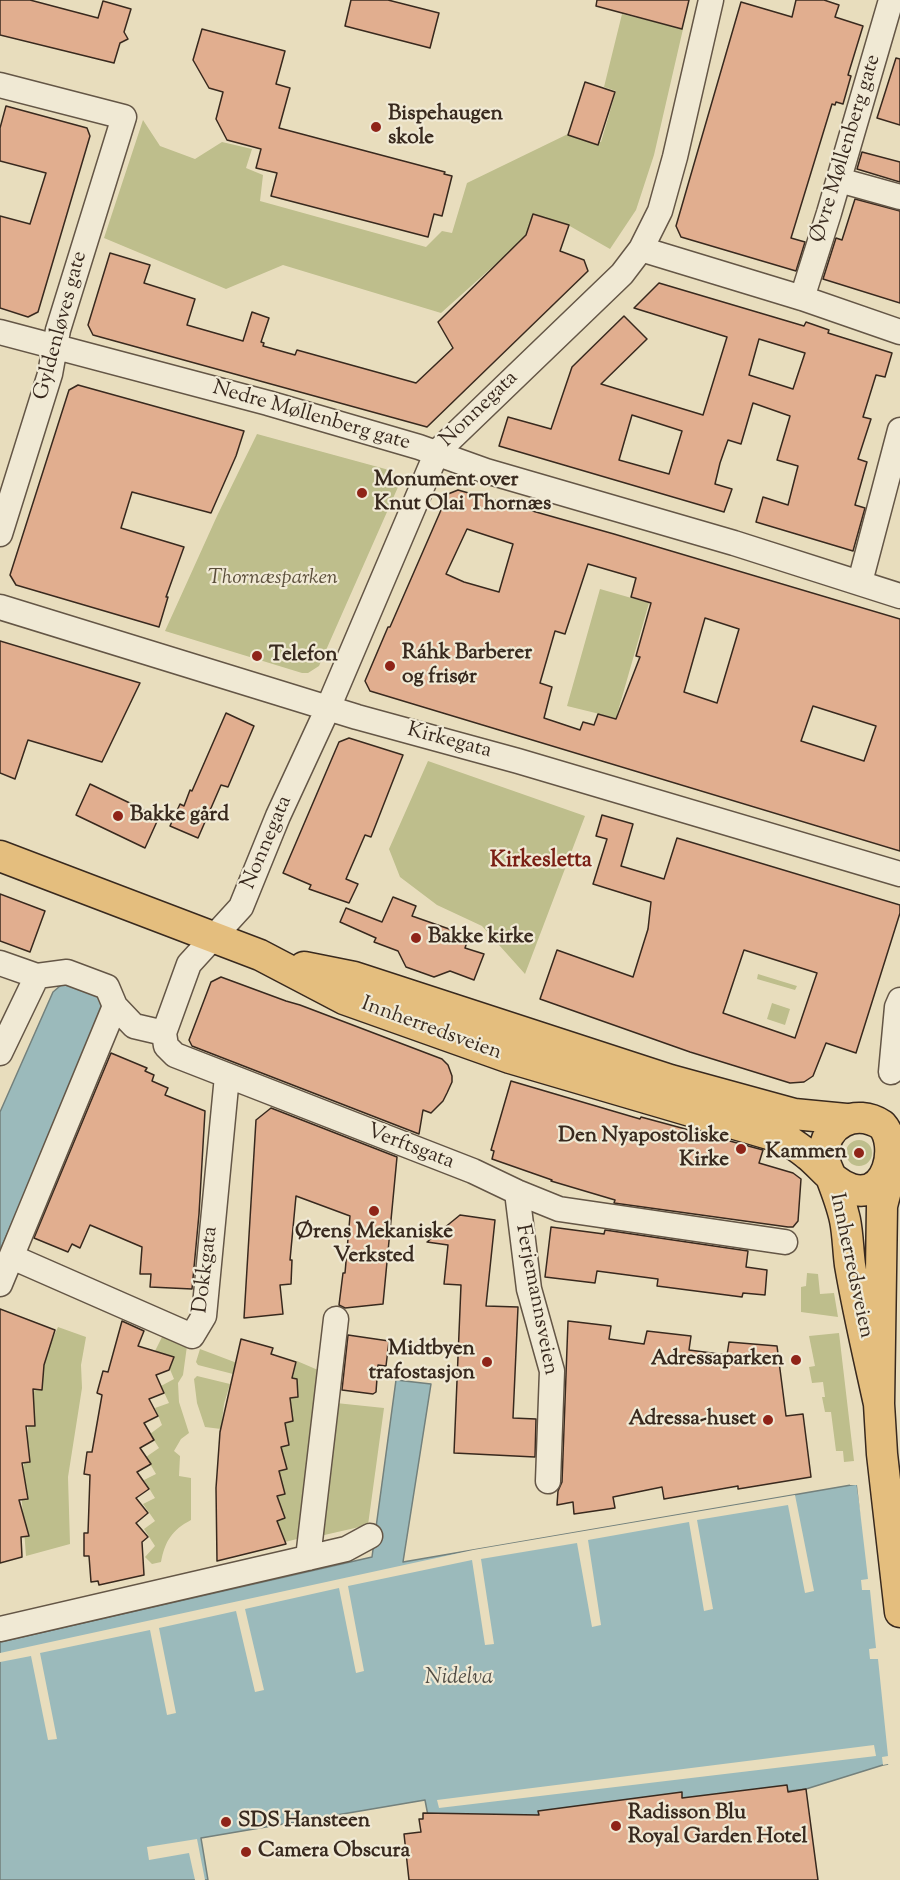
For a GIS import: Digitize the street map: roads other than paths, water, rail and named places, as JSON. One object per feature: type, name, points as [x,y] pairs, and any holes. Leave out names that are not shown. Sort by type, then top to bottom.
[{"type":"main road","name":"Innherredsveien","points":[[0,856],[272,960],[344,999],[510,1058],[786,1139],[809,1155],[831,1176],[845,1219],[850,1265],[879,1404]]},
{"type":"main road","name":"Innherredsveien","points":[[272,960],[354,977],[704,1089],[794,1114],[846,1119]]},
{"type":"main road","points":[[867,1117],[884,1125],[892,1135],[897,1152],[895,1168],[881,1183],[872,1188],[858,1190],[842,1184],[831,1176],[824,1156],[825,1144],[836,1126],[846,1119],[867,1117]]},
{"type":"main road","name":"Innherredsveien","points":[[879,1404],[882,1206],[895,1168]]},
{"type":"main road","points":[[879,1404],[882,1454],[900,1612]]},
{"type":"street","name":"Nonnegata","points":[[214,936],[241,907],[278,816],[328,708],[436,452],[622,274],[641,249],[660,211],[675,157],[711,0]]},
{"type":"street","name":"Øvre Møllenberg gate","points":[[802,298],[891,0]]},
{"type":"street","name":"Gyldenløves gate","points":[[0,85],[124,117],[58,330],[50,374],[0,534]]},
{"type":"street","points":[[839,180],[900,197]]},
{"type":"street","points":[[641,249],[802,298],[900,332]]},
{"type":"street","name":"Nedre Møllenberg gate","points":[[0,332],[436,452],[486,471],[734,543],[900,596]]},
{"type":"street","points":[[860,582],[900,430]]},
{"type":"street","name":"Kirkegata","points":[[0,606],[328,708],[518,761],[900,874]]},
{"type":"street","points":[[0,963],[37,976],[67,972],[107,987],[115,1006],[134,1026],[164,1034],[189,964],[214,936]]},
{"type":"street","points":[[0,1053],[37,976]]},
{"type":"street","points":[[891,1072],[897,1007],[900,1000]]},
{"type":"street","points":[[0,1284],[115,1006]]},
{"type":"street","name":"Verftsgata","points":[[164,1034],[166,1046],[175,1055],[473,1172],[559,1209],[785,1242]]},
{"type":"street","name":"Dokkgata","points":[[12,1257],[192,1336],[204,1316],[227,1076]]},
{"type":"street","name":"Ferjemannsveien","points":[[517,1192],[529,1289],[552,1371],[548,1481]]},
{"type":"street","points":[[308,1558],[336,1319]]},
{"type":"street","points":[[0,1629],[346,1549],[370,1536]]},
{"type":"water","points":[[67,980],[101,997],[102,1019],[0,1250],[0,1112],[53,992]]},
{"type":"water","name":"Nidelva","points":[[396,1380],[431,1384],[403,1562],[857,1484],[900,1762],[883,1765],[806,1789],[514,1823],[429,1821],[425,1800],[201,1838],[208,1880],[0,1880],[0,1642],[372,1557]]},
{"type":"place","name":"Bispehaugen skole","points":[[376,127]]},
{"type":"place","name":"Monument over Knut Olai Thornæs","points":[[362,493]]},
{"type":"place","name":"Telefon","points":[[257,656]]},
{"type":"place","name":"Ráhk Barberer og frisør","points":[[390,666]]},
{"type":"place","name":"Bakke gård","points":[[118,816]]},
{"type":"place","name":"Bakke kirke","points":[[416,938]]},
{"type":"place","name":"Den Nyapostoliske Kirke","points":[[741,1149]]},
{"type":"place","name":"Kammen","points":[[859,1153]]},
{"type":"place","name":"Ørens Mekaniske Verksted","points":[[374,1211]]},
{"type":"place","name":"Adressaparken","points":[[796,1360]]},
{"type":"place","name":"Midtbyen trafostasjon","points":[[487,1362]]},
{"type":"place","name":"Adressa-huset","points":[[768,1420]]},
{"type":"place","name":"SDS Hansteen","points":[[226,1822]]},
{"type":"place","name":"Radisson Blu Royal Garden Hotel","points":[[616,1826]]},
{"type":"place","name":"Camera Obscura","points":[[246,1852]]},
{"type":"district","name":"Kirkesletta","points":[[541,862]]},
{"type":"park label","name":"Thornæsparken","points":[[273,579]]}]
